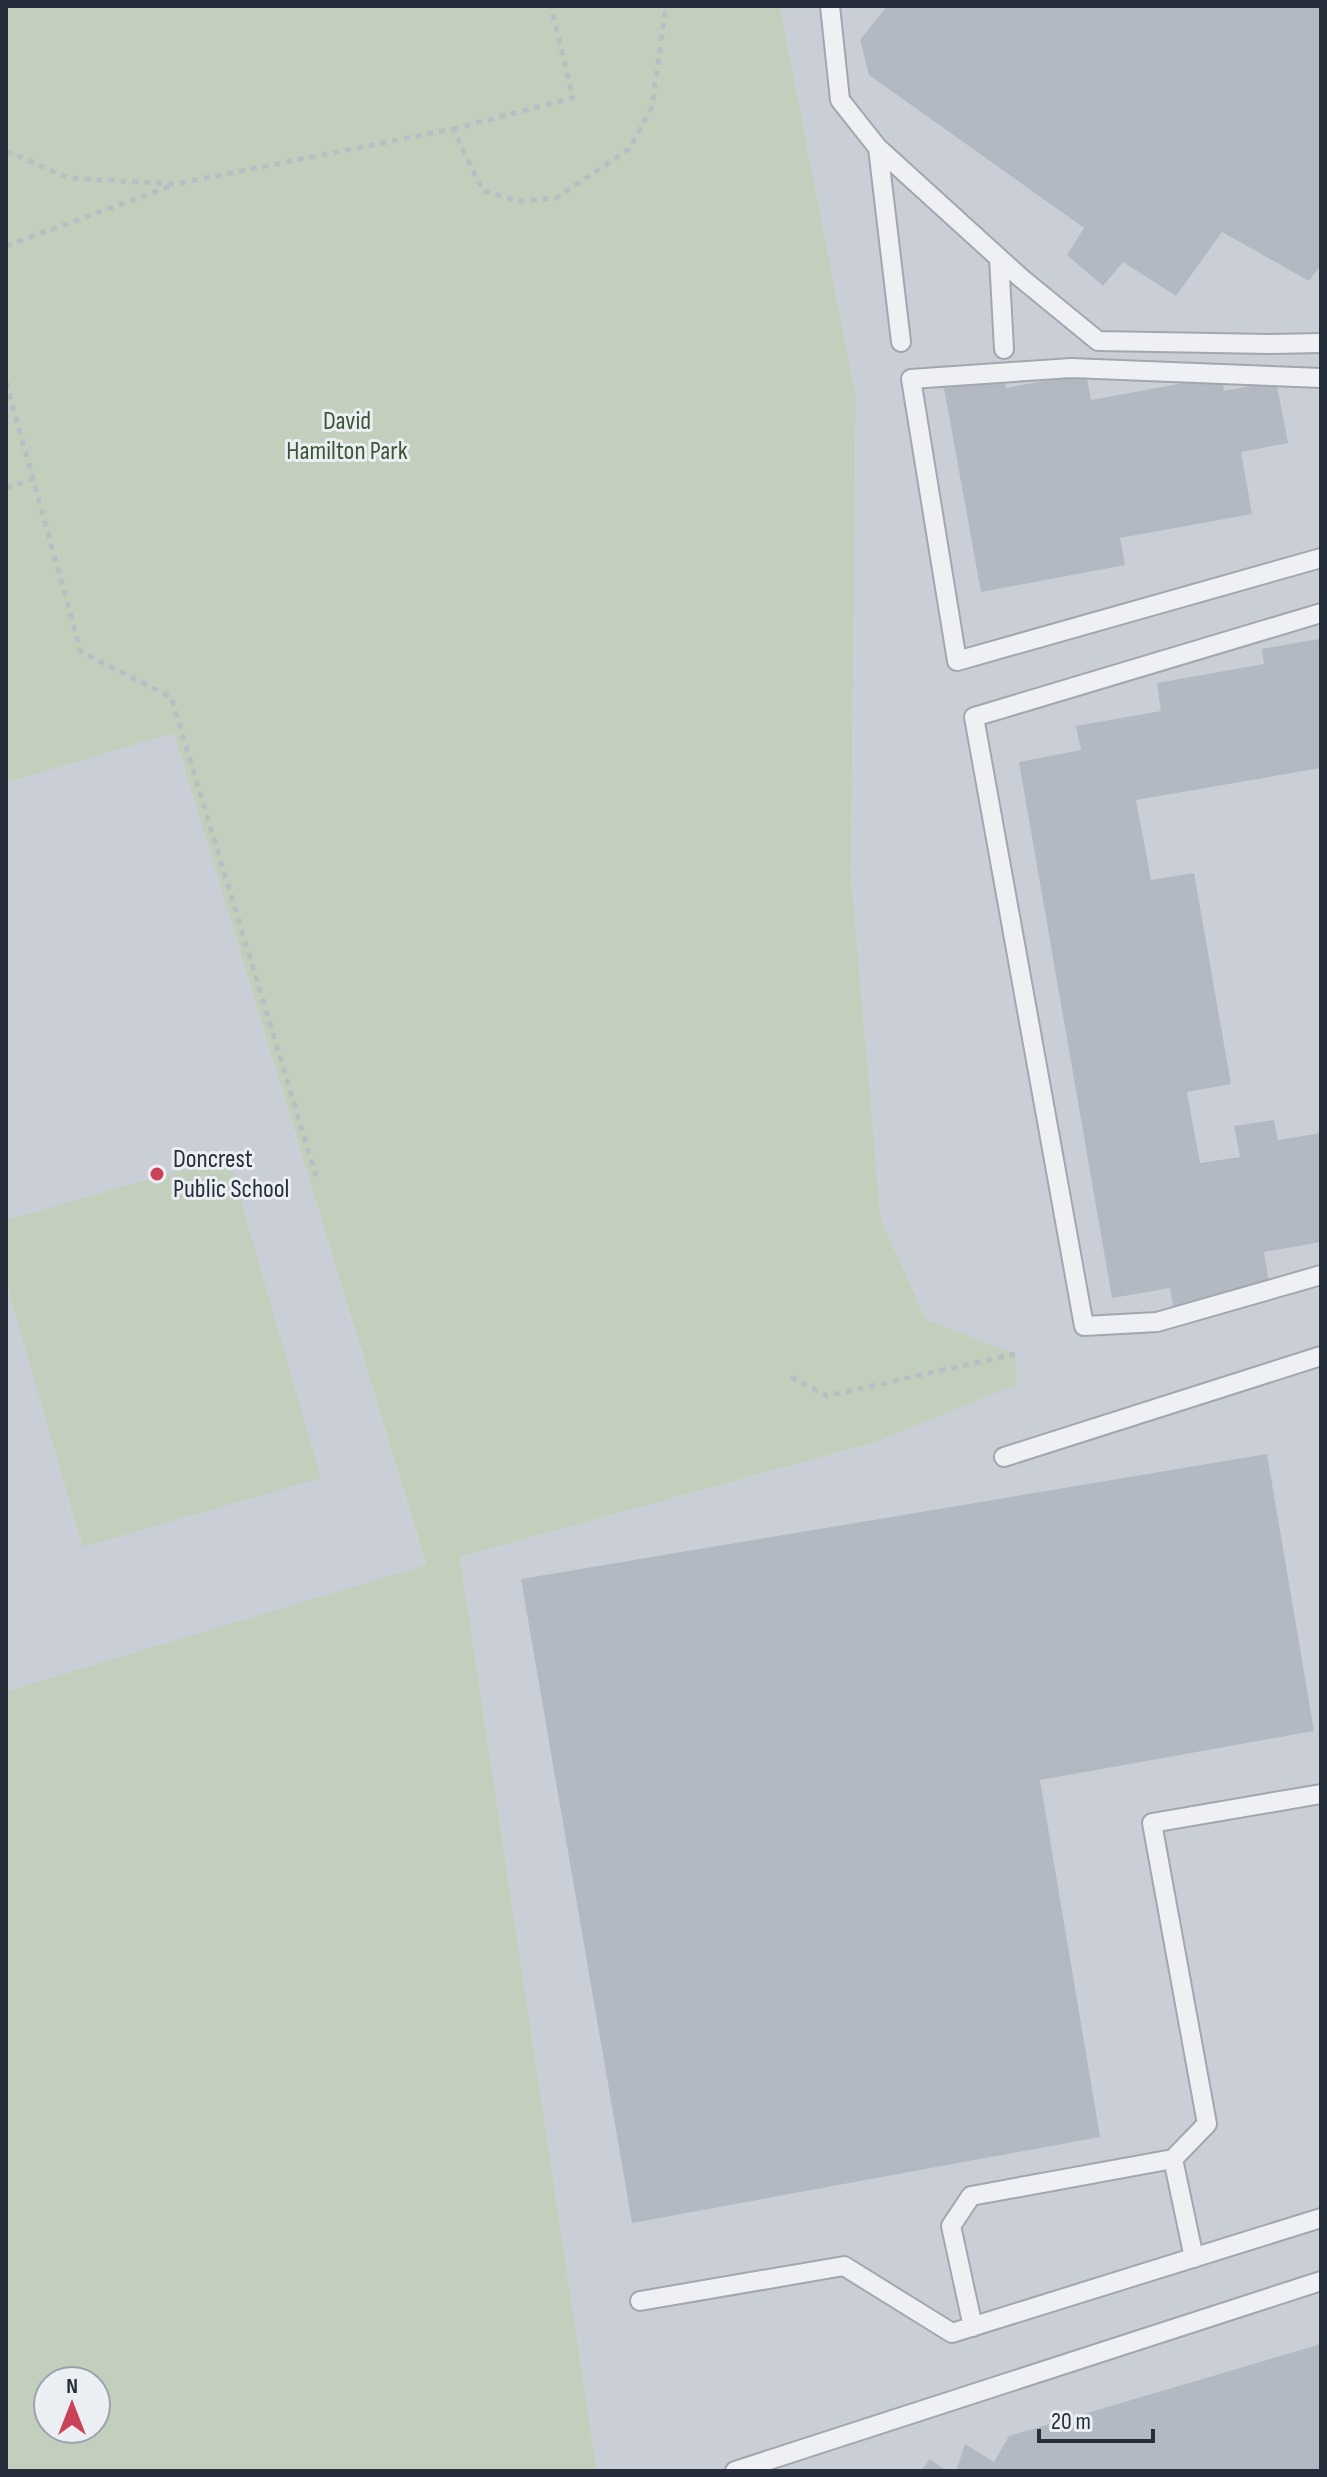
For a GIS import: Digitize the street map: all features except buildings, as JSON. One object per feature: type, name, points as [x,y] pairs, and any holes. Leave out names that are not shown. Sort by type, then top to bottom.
[{"type":"lane","points":[[830,6],[840,100],[878,148],[999,258],[1098,341],[1321,343]]},
{"type":"lane","points":[[878,148],[901,342]]},
{"type":"lane","points":[[999,258],[1004,349]]},
{"type":"lane","points":[[1321,378],[1071,368],[911,379],[957,661],[1321,558]]},
{"type":"lane","points":[[1321,613],[974,717],[1084,1326],[1157,1322],[1321,1275]]},
{"type":"lane","points":[[1004,1457],[1321,1356]]},
{"type":"lane","points":[[973,2327],[951,2226],[971,2196],[1173,2159],[1207,2124],[1152,1823],[1321,1794]]},
{"type":"lane","points":[[1173,2159],[1194,2258]]},
{"type":"lane","points":[[640,2301],[844,2266],[952,2333],[1321,2218]]},
{"type":"lane","points":[[735,2471],[1321,2281]]},
{"type":"path","points":[[6,246],[175,184],[453,129],[573,98],[551,6]]},
{"type":"path","points":[[453,129],[483,191],[519,201],[556,198],[629,149],[652,107],[666,6]]},
{"type":"path","points":[[6,151],[69,178],[175,184]]},
{"type":"path","points":[[6,382],[81,652],[171,697],[316,1176]]},
{"type":"path","points":[[6,488],[33,479]]},
{"type":"path","points":[[791,1377],[827,1396],[1015,1354]]},
{"type":"shaded area","points":[[780,6],[1321,6],[1321,2471],[597,2471],[460,1557],[876,1442],[1017,1383],[1014,1354],[926,1319],[881,1221],[851,876],[856,397]]},
{"type":"shaded area","name":"Doncrest Public School","points":[[174,732],[426,1566],[6,1691],[6,783]]},
{"type":"green space","name":"David Hamilton Park","points":[[6,6],[780,6],[856,397],[851,876],[881,1220],[926,1319],[1015,1354],[1017,1384],[876,1442],[460,1557],[597,2471],[6,2471],[6,1691],[426,1565],[174,733],[6,783]]},
{"type":"green space","points":[[228,1157],[321,1478],[83,1547],[6,1282],[6,1220]]},
{"type":"place","name":"Doncrest Public School","points":[[157,1174]]}]
